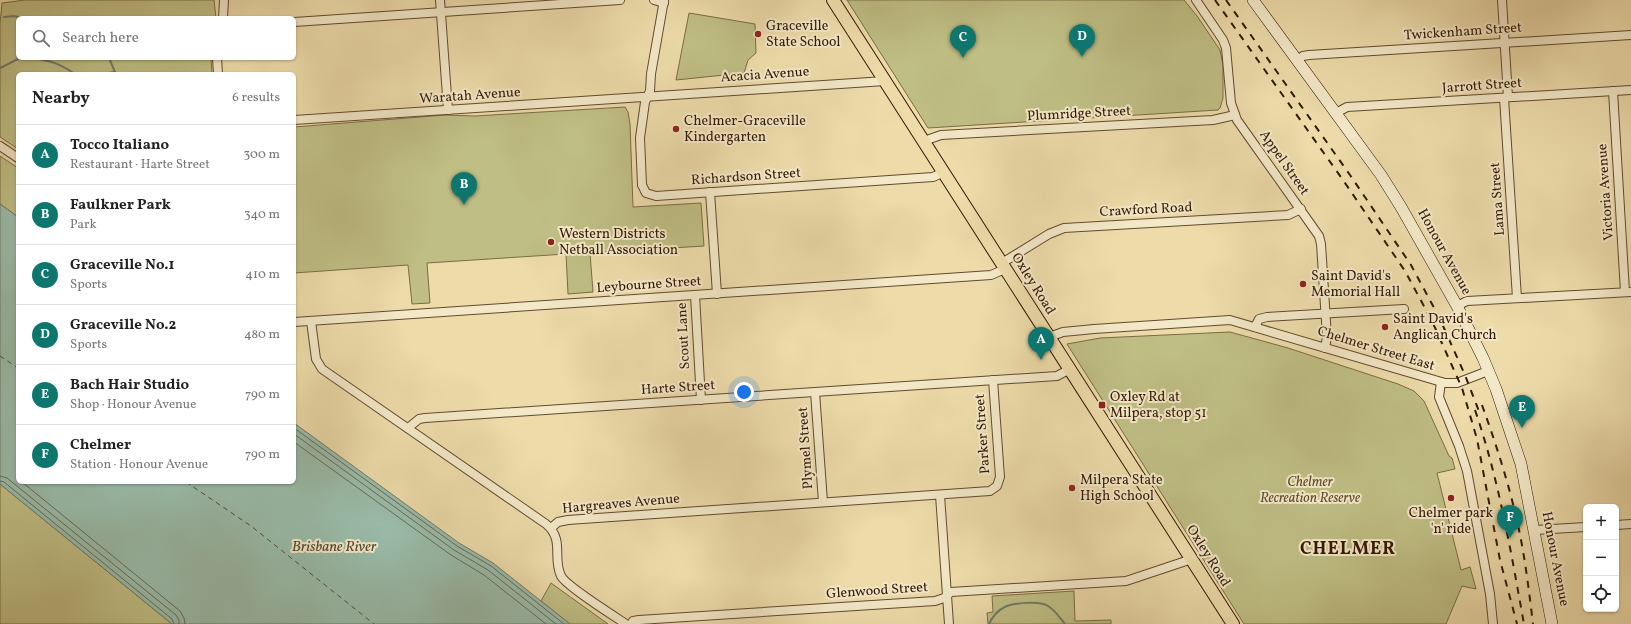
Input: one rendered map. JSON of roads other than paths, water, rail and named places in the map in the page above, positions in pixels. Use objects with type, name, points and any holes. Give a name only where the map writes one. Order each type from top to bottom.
[{"type":"main road","name":"Oxley Road","points":[[834,0],[1048,337],[1233,624]]},
{"type":"main road","name":"Honour Avenue","points":[[1253,0],[1381,176],[1401,206],[1457,306],[1496,388],[1521,464],[1552,624]]},
{"type":"street","points":[[223,16],[224,0]]},
{"type":"street","points":[[440,0],[448,110]]},
{"type":"street","points":[[296,22],[620,0]]},
{"type":"street","points":[[647,97],[650,91],[650,74],[664,2],[654,0]]},
{"type":"street","name":"Appel Street","points":[[1196,0],[1223,40],[1226,48],[1231,103],[1235,115],[1317,232],[1320,240],[1327,340],[1325,348]]},
{"type":"street","name":"Lama Street","points":[[1502,0],[1517,298]]},
{"type":"street","name":"Twickenham Street","points":[[1297,60],[1309,55],[1631,35]]},
{"type":"street","points":[[217,60],[218,72]]},
{"type":"street","name":"Acacia Avenue","points":[[647,97],[885,81]]},
{"type":"street","name":"Jarrott Street","points":[[1336,113],[1348,107],[1631,90]]},
{"type":"street","name":"Victoria Avenue","points":[[1613,91],[1628,292]]},
{"type":"street","name":"Waratah Avenue","points":[[296,120],[647,97]]},
{"type":"street","name":"Richardson Street","points":[[647,97],[644,102],[640,144],[642,183],[645,190],[649,194],[656,196],[936,176],[944,172]]},
{"type":"street","name":"Plumridge Street","points":[[924,141],[941,135],[1213,120],[1235,115]]},
{"type":"street","points":[[0,146],[16,157]]},
{"type":"street","points":[[710,192],[717,294]]},
{"type":"street","name":"Crawford Road","points":[[1003,266],[1049,234],[1064,228],[1288,215],[1301,209]]},
{"type":"street","name":"Leybourne Street","points":[[296,322],[991,275],[1003,266]]},
{"type":"street","points":[[1457,306],[1467,301],[1628,292]]},
{"type":"street","name":"Scout Lane","points":[[695,295],[701,400]]},
{"type":"street","name":"Chelmer Street East","points":[[1255,327],[1258,320],[1263,318],[1404,309]]},
{"type":"street","name":"Chelmer Street East","points":[[1048,337],[1063,332],[1094,329],[1224,320],[1235,321],[1441,382],[1455,384],[1488,371]]},
{"type":"street","name":"Hargreaves Avenue","points":[[311,322],[316,355],[320,367],[551,528],[556,523],[568,520],[986,492],[993,490],[997,486]]},
{"type":"street","name":"Harte Street","points":[[408,428],[419,419],[425,418],[1057,376],[1070,369]]},
{"type":"street","name":"Parker Street","points":[[993,380],[1000,474],[997,486]]},
{"type":"street","points":[[1441,382],[1439,397],[1459,446],[1467,471],[1490,594],[1493,624]]},
{"type":"street","name":"Plymel Street","points":[[815,392],[823,502]]},
{"type":"street","points":[[940,495],[949,624]]},
{"type":"street","points":[[1619,525],[1631,524]]},
{"type":"street","points":[[1535,530],[1583,527]]},
{"type":"street","points":[[551,528],[555,533],[559,570],[563,578],[571,586],[626,624]]},
{"type":"street","name":"Glenwood Street","points":[[631,624],[633,621],[639,620],[935,600],[942,599],[951,592],[1126,581],[1192,559]]},
{"type":"water","name":"Brisbane River","points":[[0,204],[16,216],[16,484],[296,484],[296,424],[459,543],[493,563],[570,624],[172,624],[0,484]]},
{"type":"waterway","points":[[4,17],[16,16]]},
{"type":"waterway","points":[[0,68],[16,60]]},
{"type":"waterway","points":[[43,60],[64,67],[72,72]]},
{"type":"waterway","points":[[110,60],[115,72]]},
{"type":"waterway","points":[[989,624],[995,615],[1003,608],[1026,603],[1039,603],[1048,606],[1065,624]]},
{"type":"railway","points":[[1215,0],[1343,180],[1405,271],[1432,321],[1462,388],[1477,439],[1500,560],[1517,624]]},
{"type":"railway","points":[[1226,0],[1350,175],[1411,265],[1439,317],[1465,375],[1480,414]]},
{"type":"railway","points":[[1482,405],[1511,494],[1525,562],[1533,624]]},
{"type":"railway","points":[[1475,410],[1498,489],[1524,624]]},
{"type":"place","name":"Graceville State School","points":[[758,34]]},
{"type":"place","name":"Graceville No.2","points":[[1082,57]]},
{"type":"place","name":"Graceville No.1","points":[[963,58]]},
{"type":"place","name":"Chelmer-Graceville Kindergarten","points":[[676,129]]},
{"type":"place","name":"Faulkner Park","points":[[464,205]]},
{"type":"place","name":"Western Districts Netball Association","points":[[551,242]]},
{"type":"place","name":"Saint David's Memorial Hall","points":[[1303,284]]},
{"type":"place","name":"Saint David's Anglican Church","points":[[1385,327]]},
{"type":"place","name":"Tocco Italiano","points":[[1041,360]]},
{"type":"place","name":"Oxley Rd at Milpera, stop 51","points":[[1102,405]]},
{"type":"place","name":"Bach Hair Studio","points":[[1522,428]]},
{"type":"place","name":"Milpera State High School","points":[[1072,488]]},
{"type":"place","name":"Chelmer park 'n' ride","points":[[1451,498]]},
{"type":"place","name":"Chelmer","points":[[1510,538]]},
{"type":"district","name":"CHELMER","points":[[1348,549]]},
{"type":"park label","name":"Chelmer Recreation Reserve","points":[[1310,490]]}]
